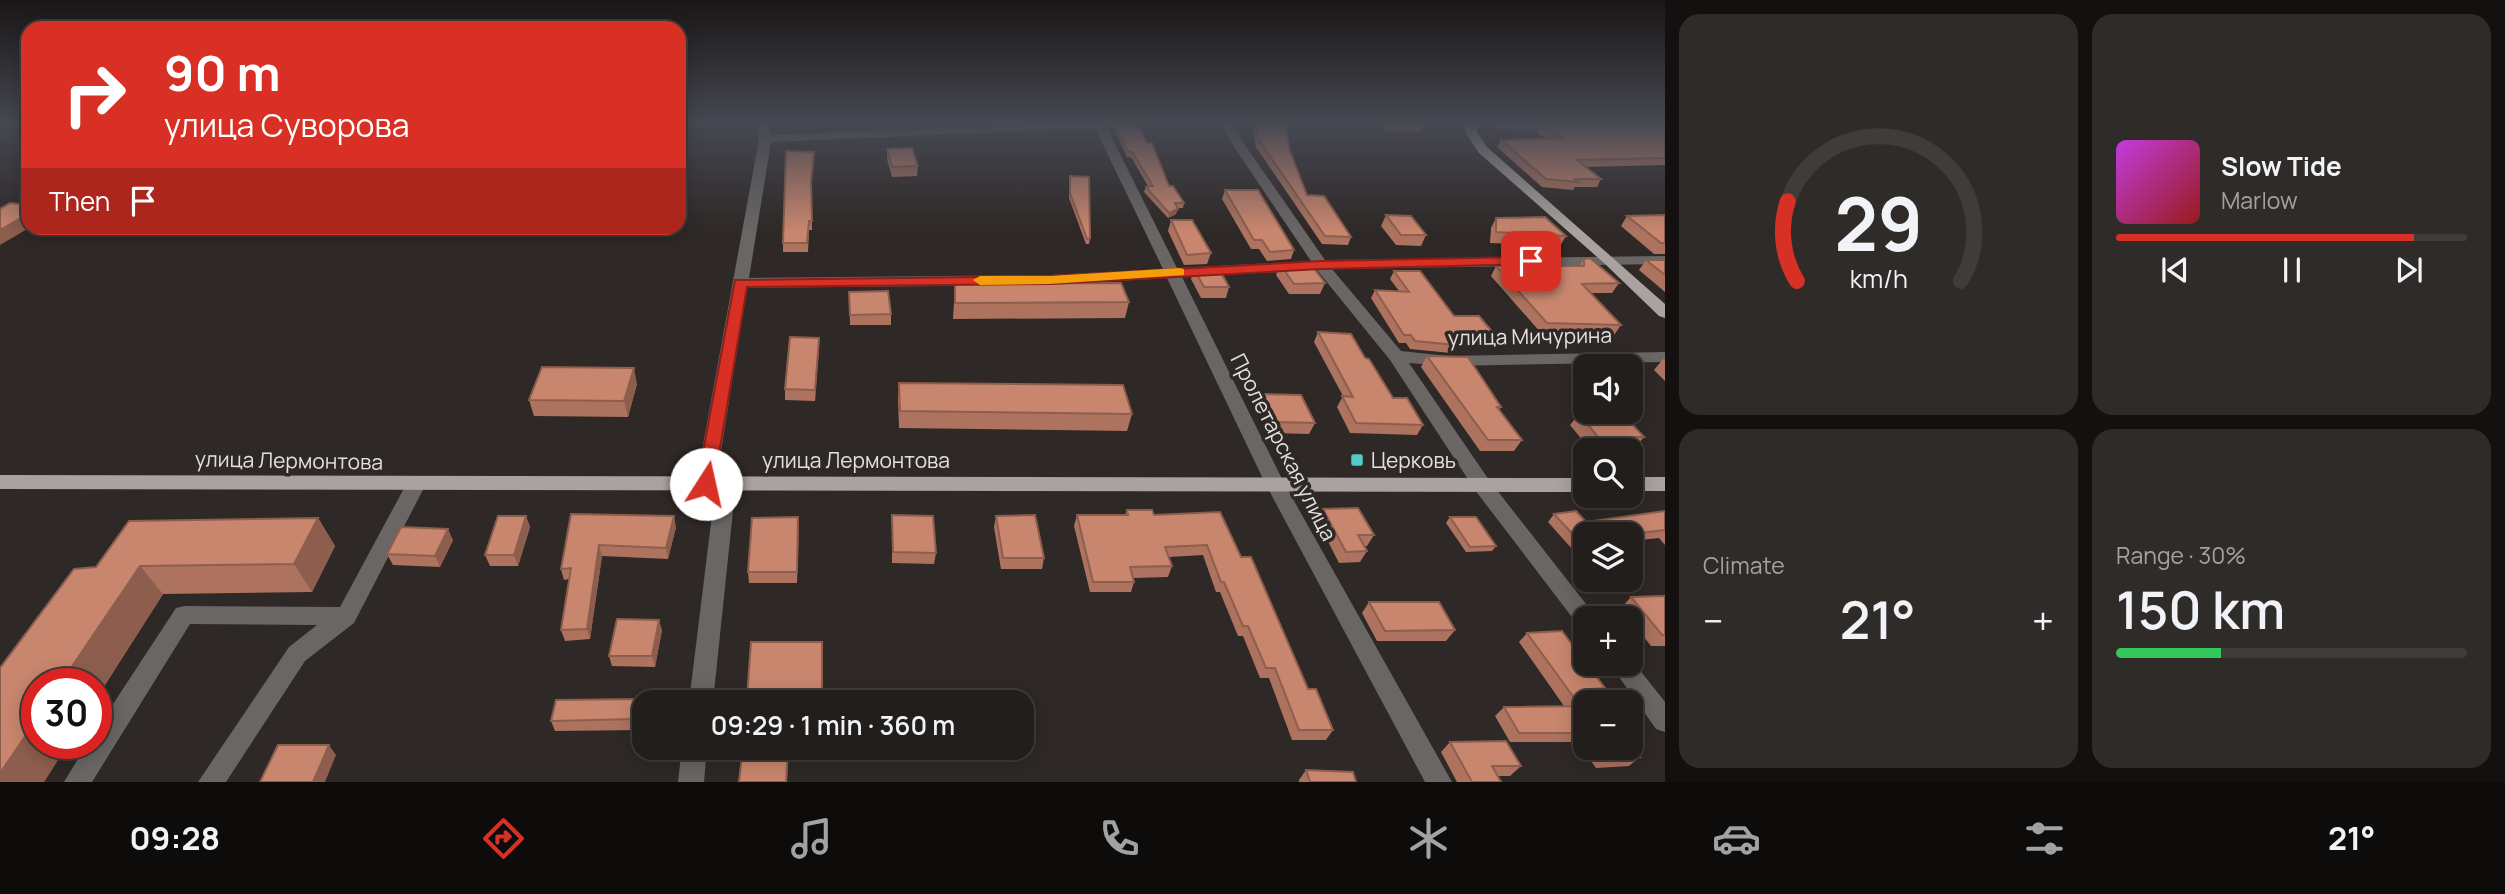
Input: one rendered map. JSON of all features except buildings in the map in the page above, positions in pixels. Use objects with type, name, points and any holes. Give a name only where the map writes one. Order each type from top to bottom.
[{"type":"main road","points":[[1494,159],[1665,313]]},
{"type":"main road","name":"улица Лермонтова","points":[[0,482],[1573,485]]},
{"type":"main road","points":[[1643,484],[1665,484]]},
{"type":"street","points":[[702,690],[716,483],[740,283],[760,159]]},
{"type":"street","name":"Пролетарская улица","points":[[1116,159],[1275,483],[1439,782]]},
{"type":"street","points":[[1249,159],[1321,265],[1396,356],[1482,485],[1577,606]]},
{"type":"street","points":[[740,283],[1050,280],[1321,265],[1665,260]]},
{"type":"street","name":"улица Мичурина","points":[[1396,356],[1448,360],[1665,357]]},
{"type":"street","points":[[211,782],[297,654],[346,616],[416,484]]},
{"type":"street","points":[[77,782],[184,615],[346,616]]},
{"type":"street","points":[[1630,676],[1665,721]]},
{"type":"street","points":[[691,782],[694,760]]},
{"type":"slow traffic","points":[[980,280],[1050,280],[1179,272]]},
{"type":"place","name":"Церковь","points":[[1357,460]]},
{"type":"route","points":[[706,484],[740,283],[1050,280],[1321,265],[1531,261]]}]
